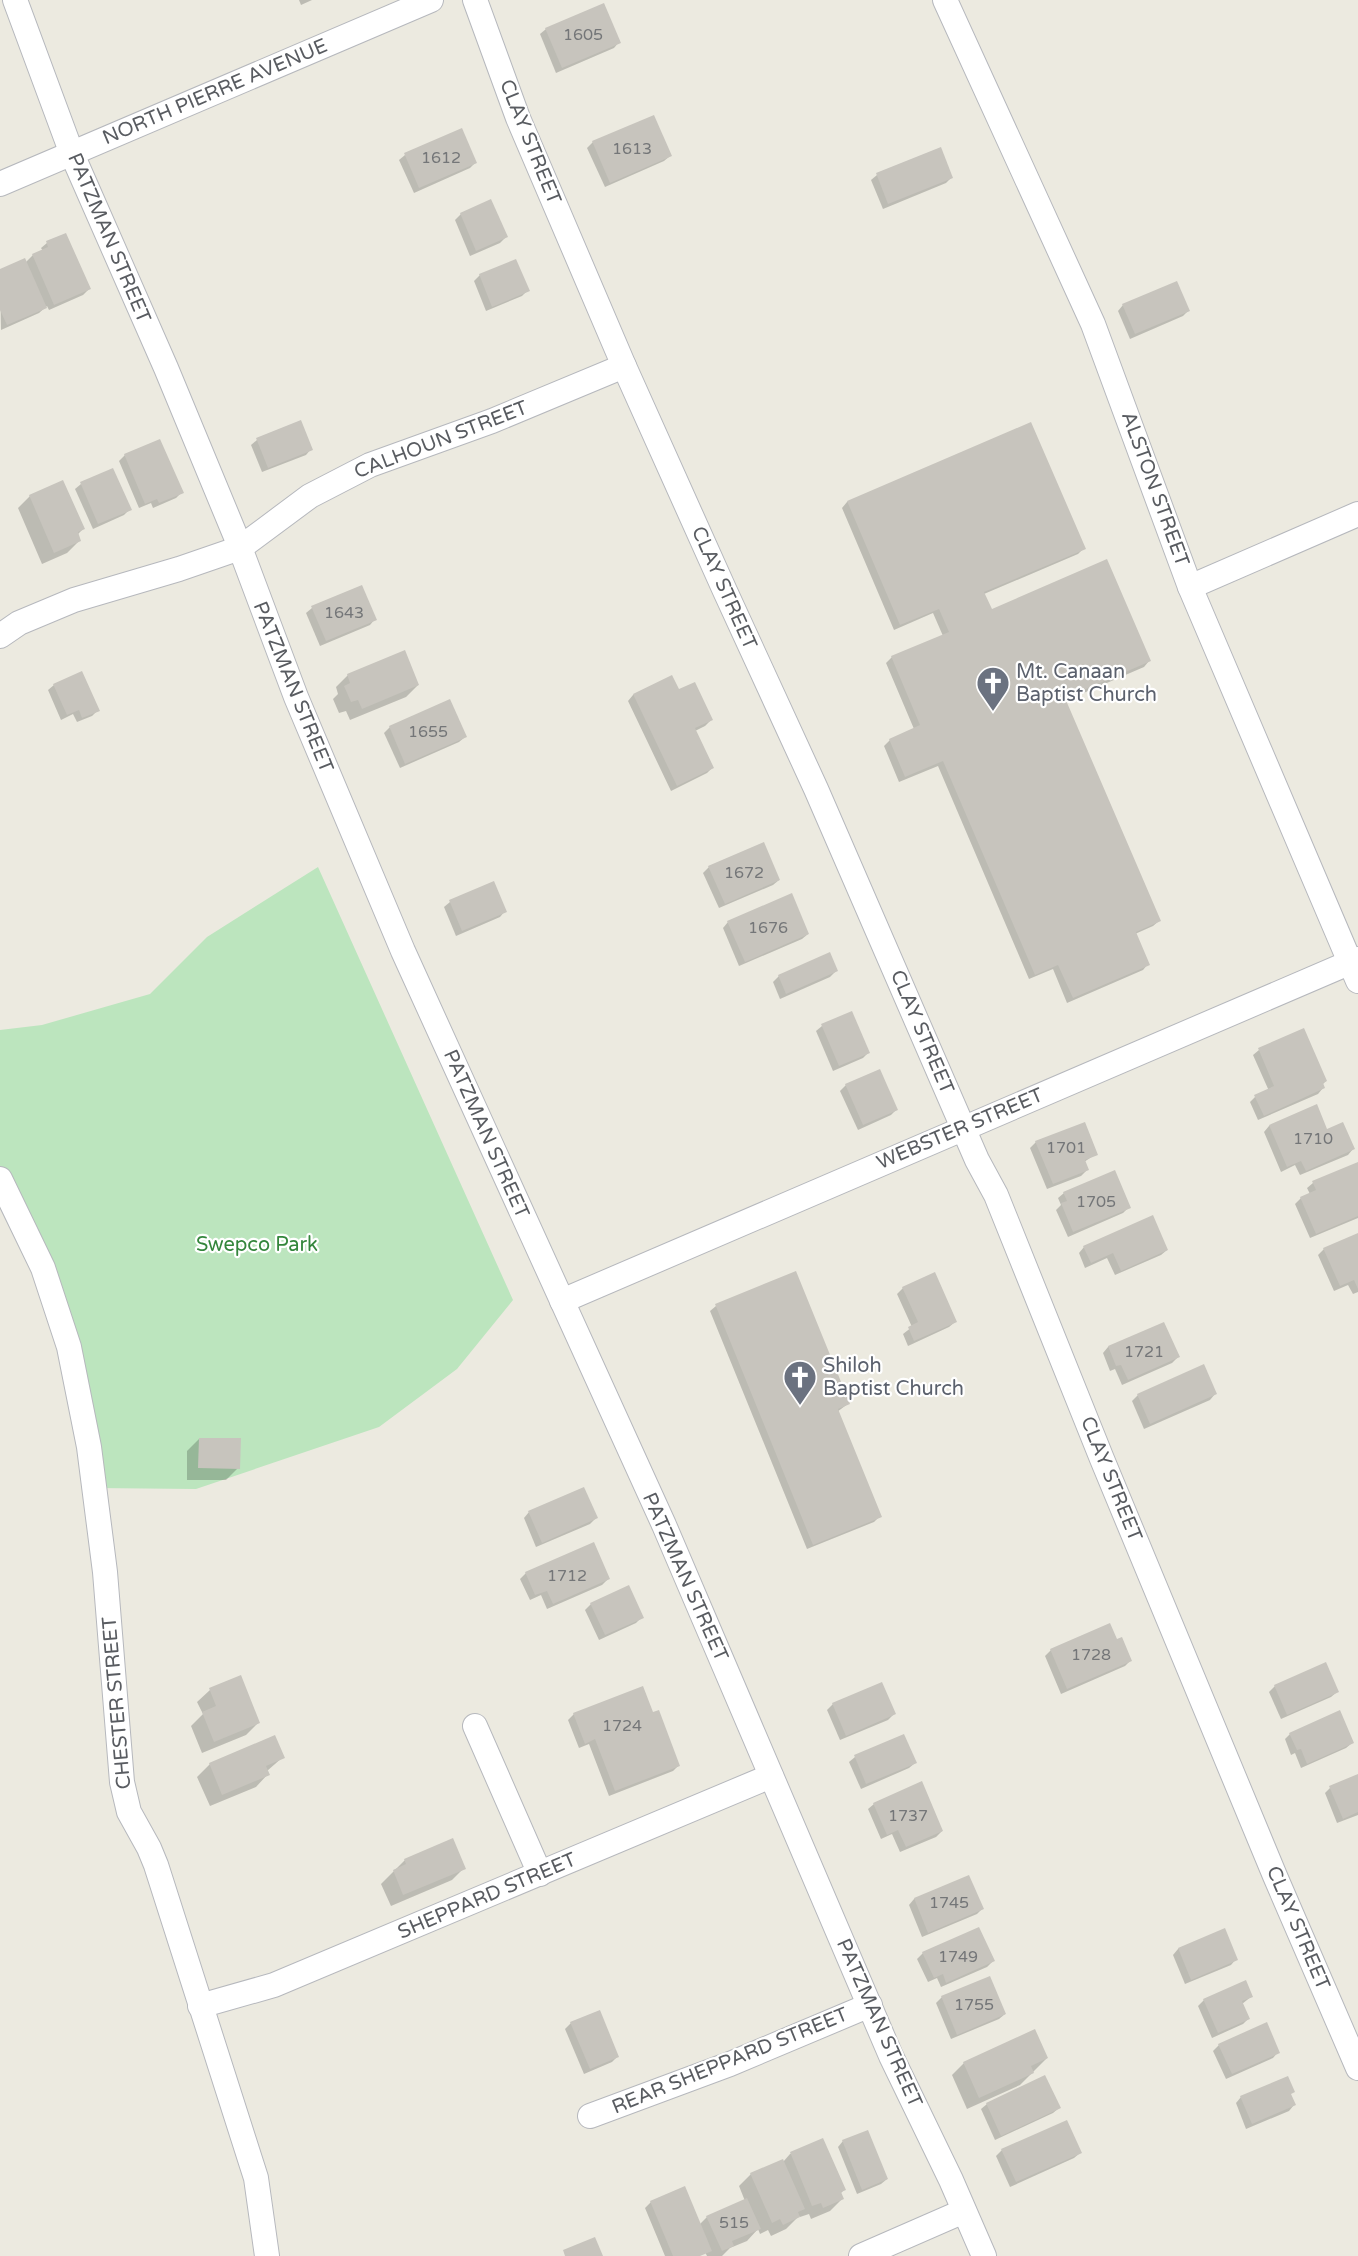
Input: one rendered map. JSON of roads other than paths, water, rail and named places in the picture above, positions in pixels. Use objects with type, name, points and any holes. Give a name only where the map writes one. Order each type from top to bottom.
[{"type":"street","name":"PATZMAN STREET","points":[[15,0],[72,154],[166,368],[240,548],[274,644],[348,822],[408,961],[664,1525],[891,2056],[984,2256]]},
{"type":"street","name":"NORTH PIERRE AVENUE","points":[[0,184],[431,0]]},
{"type":"street","name":"CLAY STREET","points":[[475,0],[518,118],[624,366],[724,591],[816,789],[963,1128],[1002,1209],[1102,1459],[1279,1885],[1358,2068]]},
{"type":"street","name":"ALSTON STREET","points":[[945,0],[1093,324],[1190,587],[1355,968]]},
{"type":"street","name":"CALHOUN STREET","points":[[0,636],[19,623],[74,600],[179,569],[240,548],[310,496],[370,465],[492,421],[624,366]]},
{"type":"street","points":[[1190,587],[1358,514]]},
{"type":"street","name":"WEBSTER STREET","points":[[562,1301],[963,1128],[1355,968]]},
{"type":"street","name":"CHESTER STREET","points":[[0,1179],[43,1268],[69,1347],[89,1447],[103,1561],[124,1791],[129,1812],[156,1865],[200,2006],[236,2109],[256,2178],[267,2256]]},
{"type":"street","points":[[476,1726],[540,1874]]},
{"type":"street","name":"SHEPPARD STREET","points":[[200,2006],[274,1984],[771,1776]]},
{"type":"street","name":"REAR SHEPPARD STREET","points":[[590,2116],[730,2064],[870,2005]]},
{"type":"street","points":[[861,2256],[964,2211]]},
{"type":"place","name":"Mt. Canaan Baptist Church","points":[[993,712]]},
{"type":"place","name":"Shiloh Baptist Church","points":[[800,1406]]},
{"type":"park label","name":"Swepco Park","points":[[257,1245]]}]
